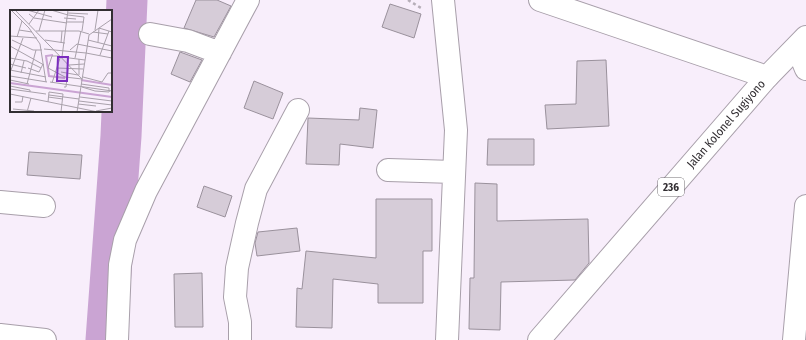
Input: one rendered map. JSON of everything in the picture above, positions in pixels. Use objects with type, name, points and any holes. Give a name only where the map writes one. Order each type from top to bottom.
[{"type":"street","points":[[117,340],[120,265],[125,240],[146,191],[248,0]]},
{"type":"street","points":[[443,0],[456,113],[447,340]]},
{"type":"street","points":[[540,0],[567,4],[767,77]]},
{"type":"street","points":[[150,34],[188,41],[220,53]]},
{"type":"street","name":"Jalan Kolonel Sugiyono","points":[[539,340],[767,77],[803,55]]},
{"type":"street","points":[[240,340],[235,297],[237,268],[247,223],[256,189],[298,110]]},
{"type":"street","points":[[388,170],[454,172]]},
{"type":"street","points":[[0,202],[44,206]]},
{"type":"street","points":[[794,340],[806,206]]},
{"type":"street","points":[[0,335],[45,340]]},
{"type":"building","points":[[196,0],[217,0],[231,6],[214,37],[184,28]]},
{"type":"building","points":[[390,4],[421,14],[414,38],[382,27]]},
{"type":"building","points":[[180,52],[202,60],[190,82],[171,74]]},
{"type":"building","points":[[606,60],[609,126],[547,129],[545,105],[576,104],[577,61]]},
{"type":"building","points":[[254,81],[283,93],[273,119],[244,108]]},
{"type":"building","points":[[360,108],[377,110],[373,148],[340,144],[339,165],[306,164],[308,118],[359,120]]},
{"type":"building","points":[[488,139],[534,139],[534,165],[487,165]]},
{"type":"building","points":[[29,152],[82,155],[80,179],[27,175]]},
{"type":"building","points":[[475,183],[497,184],[497,221],[588,219],[589,263],[575,280],[501,282],[500,330],[469,329],[470,278],[474,278]]},
{"type":"building","points":[[204,186],[232,196],[225,217],[197,207]]},
{"type":"building","points":[[376,199],[432,199],[432,251],[423,251],[423,303],[378,303],[378,284],[333,279],[332,328],[296,327],[297,288],[302,289],[306,251],[376,258]]},
{"type":"building","points":[[297,228],[300,251],[257,256],[255,243],[258,232]]},
{"type":"building","points":[[202,273],[203,327],[175,327],[174,274]]},
{"type":"waterway","points":[[106,340],[121,136],[127,0]]}]
